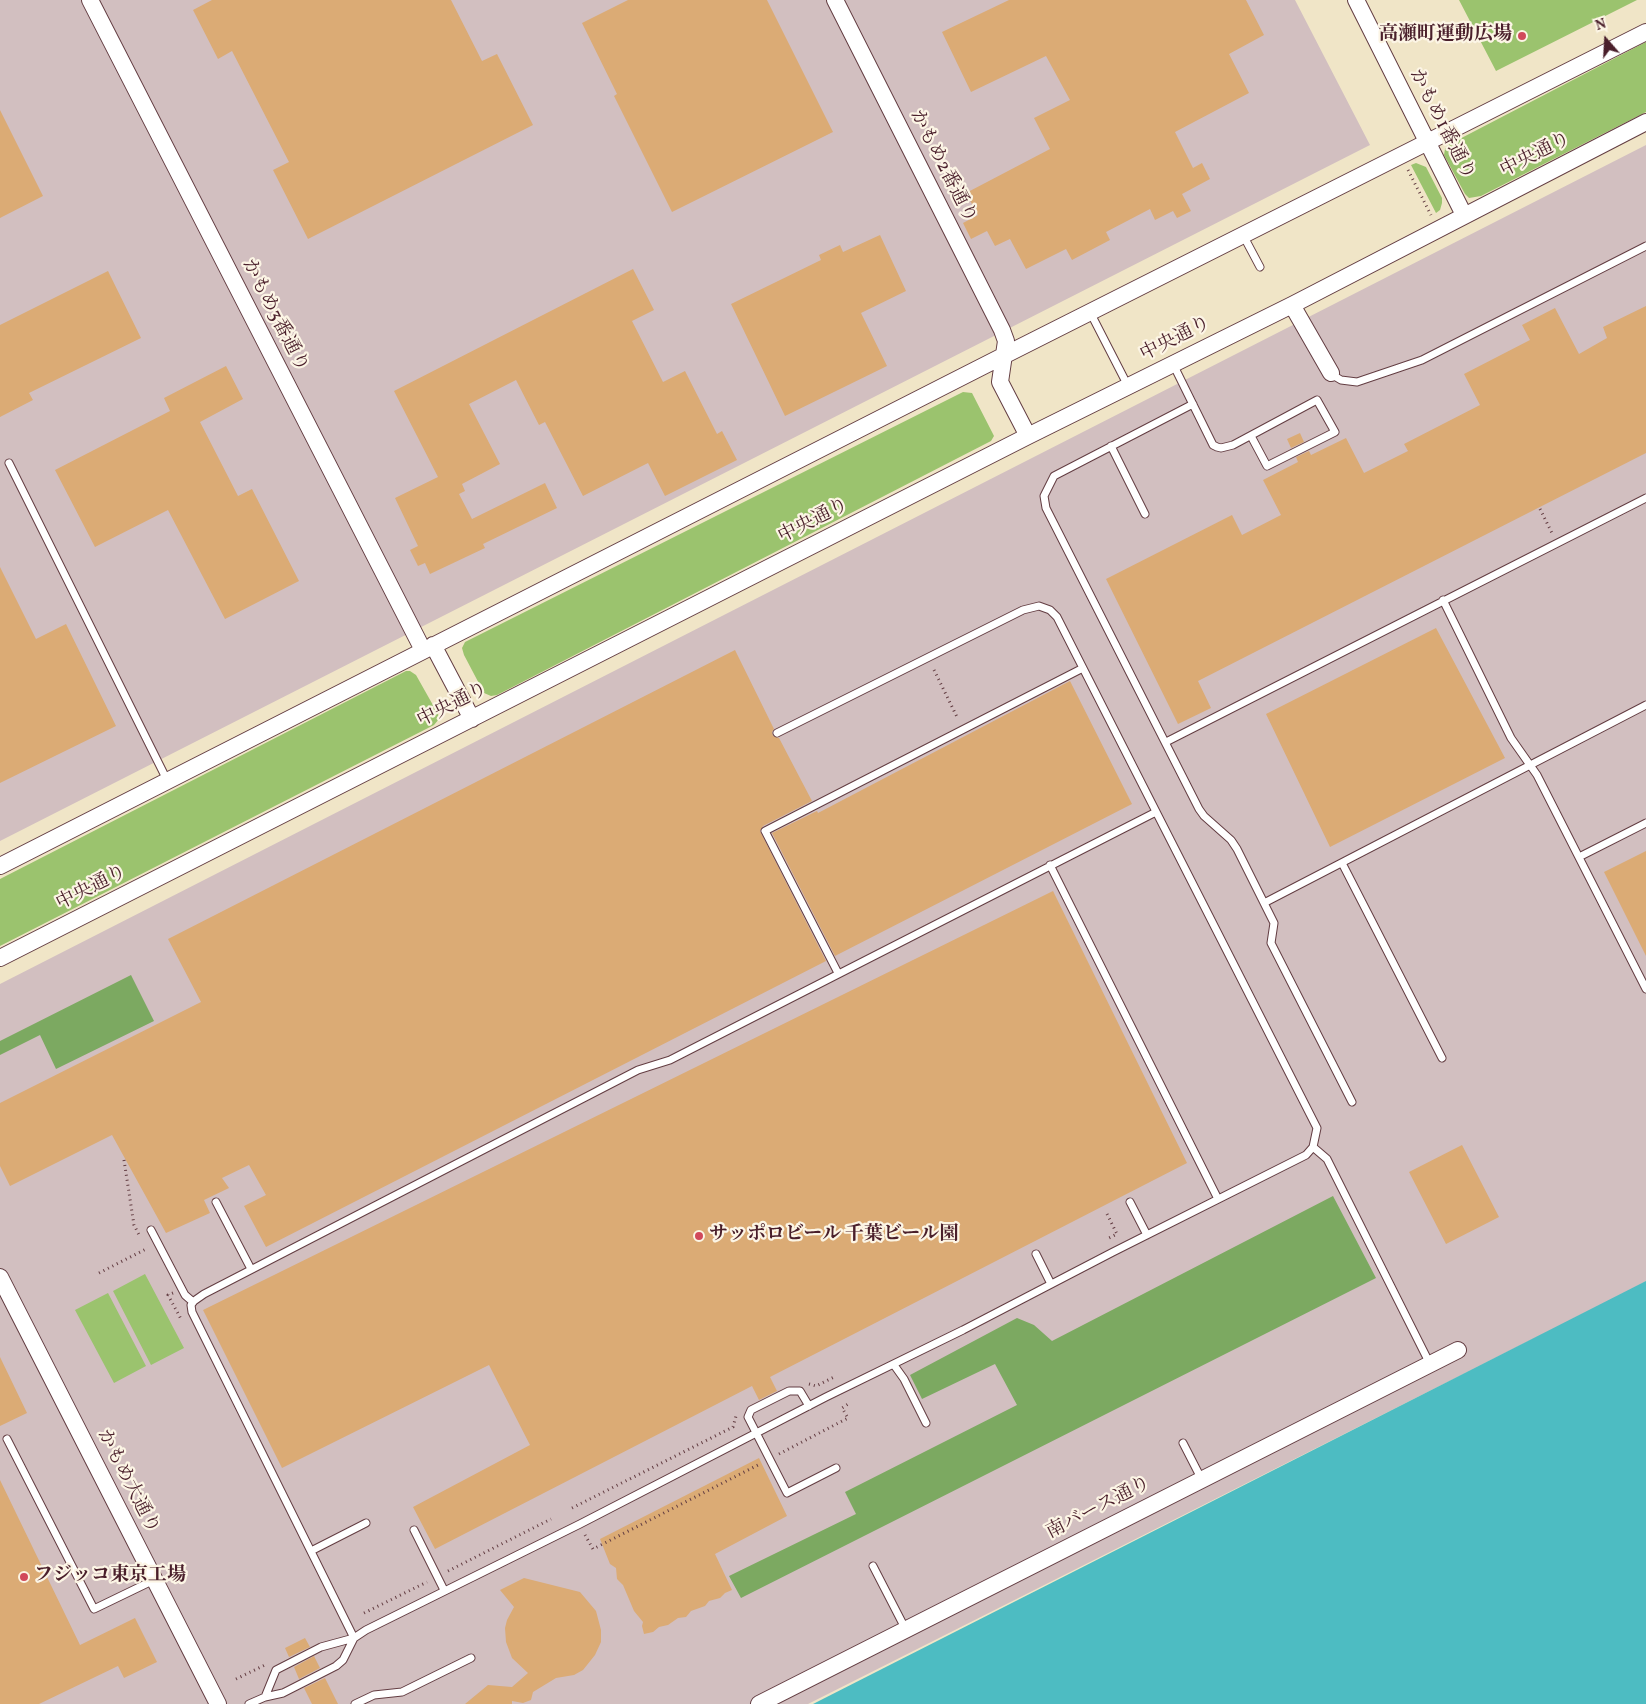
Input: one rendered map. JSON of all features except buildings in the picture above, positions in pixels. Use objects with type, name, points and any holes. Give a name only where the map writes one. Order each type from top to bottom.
[{"type":"street","name":"かもめ3番通り","points":[[90,0],[428,647],[472,719]]},
{"type":"street","name":"かもめ2番通り","points":[[834,0],[1002,330],[1006,341],[1000,382],[1028,436]]},
{"type":"street","name":"かもめ1番通り","points":[[1356,0],[1464,215]]},
{"type":"street","points":[[0,866],[1005,354],[1646,32]]},
{"type":"street","name":"中央通り","points":[[0,958],[1292,304],[1646,122]]},
{"type":"street","points":[[1292,304],[1331,374]]},
{"type":"street","name":"かもめ大通り","points":[[0,1277],[218,1704]]},
{"type":"street","name":"南バース通り","points":[[759,1704],[1458,1350]]},
{"type":"lane","points":[[1243,235],[1260,267]]},
{"type":"lane","points":[[1331,374],[1341,380],[1357,382],[1422,360],[1646,246]]},
{"type":"lane","points":[[1090,312],[1128,386]]},
{"type":"lane","points":[[1173,364],[1213,445],[1221,448],[1233,445],[1317,400],[1335,432],[1267,466],[1251,436]]},
{"type":"lane","points":[[1193,404],[1054,476],[1044,496],[1046,508],[1199,809],[1204,816],[1231,840],[1237,849],[1274,923],[1271,943],[1352,1102]]},
{"type":"lane","points":[[1111,446],[1145,514]]},
{"type":"lane","points":[[10,463],[167,780]]},
{"type":"lane","points":[[1166,742],[1646,498]]},
{"type":"lane","points":[[1444,600],[1511,738],[1530,764],[1646,989]]},
{"type":"lane","points":[[265,1697],[276,1670],[321,1647],[354,1638],[444,1590],[580,1524],[1306,1155],[1313,1147],[1317,1128],[1057,617],[1050,610],[1039,606],[1023,610],[777,733]]},
{"type":"lane","points":[[838,973],[765,831],[1083,668]]},
{"type":"lane","points":[[1264,903],[1646,705]]},
{"type":"lane","points":[[354,1638],[192,1312],[191,1305],[193,1302],[204,1294],[251,1269],[638,1070],[670,1060],[1156,812]]},
{"type":"lane","points":[[1579,857],[1646,822]]},
{"type":"lane","points":[[1342,863],[1442,1058]]},
{"type":"lane","points":[[1050,865],[1218,1199]]},
{"type":"lane","points":[[1313,1147],[1327,1159],[1430,1364]]},
{"type":"lane","points":[[216,1202],[251,1269]]},
{"type":"lane","points":[[1130,1202],[1147,1235]]},
{"type":"lane","points":[[151,1230],[185,1295],[193,1302]]},
{"type":"lane","points":[[1036,1254],[1051,1284]]},
{"type":"lane","points":[[894,1365],[904,1379],[926,1423]]},
{"type":"lane","points":[[809,1406],[800,1391],[789,1390],[751,1410],[748,1417],[787,1493],[836,1468]]},
{"type":"lane","points":[[7,1439],[94,1609],[154,1580]]},
{"type":"lane","points":[[1183,1443],[1202,1480]]},
{"type":"lane","points":[[311,1551],[366,1523]]},
{"type":"lane","points":[[414,1530],[444,1590]]},
{"type":"lane","points":[[873,1566],[906,1630]]},
{"type":"lane","points":[[249,1704],[265,1697],[283,1693],[336,1666],[343,1660],[354,1638]]},
{"type":"lane","points":[[355,1704],[374,1695],[402,1692],[471,1658]]},
{"type":"path","points":[[1407,168],[1432,218]]},
{"type":"path","points":[[1540,509],[1552,534]]},
{"type":"path","points":[[934,670],[963,730]]},
{"type":"path","points":[[124,1160],[134,1225],[146,1249]]},
{"type":"path","points":[[1107,1214],[1117,1234],[1107,1239]]},
{"type":"path","points":[[100,1274],[152,1246]]},
{"type":"path","points":[[171,1284],[175,1292]]},
{"type":"path","points":[[808,1384],[816,1386],[834,1377]]},
{"type":"path","points":[[585,1535],[593,1549],[848,1418],[842,1408],[848,1404]]},
{"type":"path","points":[[572,1508],[733,1427],[738,1408]]},
{"type":"path","points":[[448,1571],[551,1520]]},
{"type":"path","points":[[363,1615],[430,1581]]},
{"type":"path","points":[[236,1679],[270,1662]]},
{"type":"shaded area","points":[[0,0],[1295,0],[1370,145],[0,841]]},
{"type":"shaded area","points":[[1646,145],[1646,1282],[808,1704],[0,1704],[0,984]]},
{"type":"green space","name":"高瀬町運動広場","points":[[1459,0],[1637,0],[1496,71]]},
{"type":"green space","points":[[1646,42],[1646,112],[1481,196],[1469,198],[1465,194],[1444,155],[1448,145]]},
{"type":"green space","points":[[1416,163],[1426,167],[1442,198],[1440,210],[1436,213],[1411,165]]},
{"type":"green space","points":[[963,392],[972,393],[994,436],[991,441],[497,695],[491,696],[484,693],[464,655],[462,648],[465,642]]},
{"type":"green space","points":[[406,671],[416,675],[438,714],[439,719],[434,725],[0,946],[0,879]]},
{"type":"green space","points":[[131,975],[154,1021],[56,1069],[40,1035],[0,1055],[0,1041]]},
{"type":"green space","points":[[1333,1196],[1376,1278],[741,1598],[729,1576],[856,1514],[845,1492],[1017,1405],[995,1364],[922,1399],[910,1375],[1017,1318],[1034,1325],[1052,1341]]},
{"type":"green space","points":[[145,1274],[184,1348],[151,1365],[113,1291]]},
{"type":"green space","points":[[108,1293],[146,1366],[114,1383],[75,1310]]},
{"type":"water","points":[[1646,1281],[1646,1704],[813,1704]]},
{"type":"place","name":"高瀬町運動広場","points":[[1522,36]]},
{"type":"place","name":"サッポロビール 千葉ビール園","points":[[699,1236]]},
{"type":"place","name":"フジッコ東京工場","points":[[24,1577]]}]
